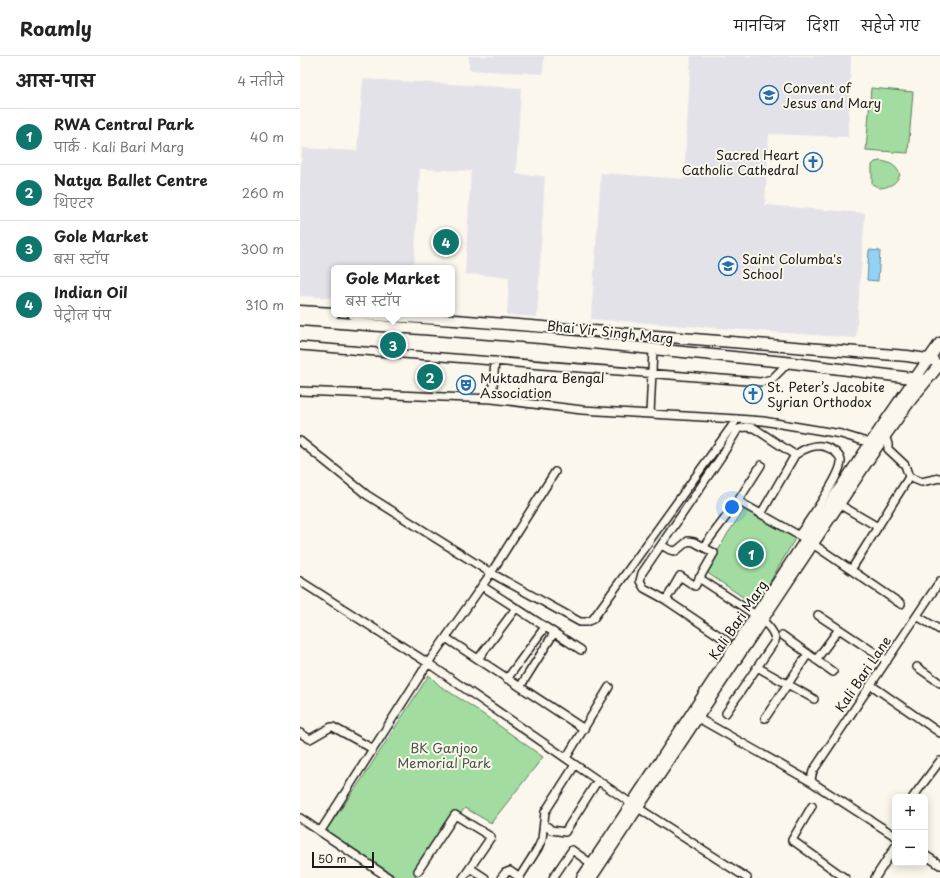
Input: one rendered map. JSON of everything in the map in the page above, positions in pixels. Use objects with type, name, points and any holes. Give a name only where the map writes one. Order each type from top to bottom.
[{"type":"street","points":[[300,311],[331,313]]},
{"type":"street","name":"Bhai Vir Singh Marg","points":[[404,317],[929,359],[940,364]]},
{"type":"street","name":"Bhai Vir Singh Marg","points":[[300,320],[540,338],[789,362],[927,380]]},
{"type":"street","points":[[916,378],[940,343]]},
{"type":"street","points":[[300,346],[652,374],[766,381],[772,379],[789,362]]},
{"type":"street","points":[[650,414],[653,350]]},
{"type":"street","points":[[492,399],[495,361]]},
{"type":"street","name":"Kali Bari Marg","points":[[836,503],[870,443],[884,432],[940,364]]},
{"type":"street","name":"Kali Bari Marg","points":[[589,873],[698,718],[806,540],[836,503],[884,432],[916,378]]},
{"type":"street","points":[[300,391],[492,399],[582,410],[737,419],[841,434],[870,443]]},
{"type":"street","points":[[300,441],[367,495],[491,573],[580,622],[586,622],[593,619],[737,419]]},
{"type":"street","points":[[727,641],[666,600],[644,588],[640,581],[642,573],[721,458],[738,429],[745,427],[754,428],[795,455]]},
{"type":"street","points":[[884,432],[888,449],[905,465],[909,477],[921,482],[940,478]]},
{"type":"street","points":[[761,514],[795,455],[803,449],[825,446],[838,454],[841,461],[837,475],[806,540]]},
{"type":"street","points":[[704,546],[738,501],[761,464]]},
{"type":"street","points":[[320,832],[428,663],[491,573],[555,472]]},
{"type":"street","points":[[851,570],[909,477]]},
{"type":"street","points":[[738,501],[806,540],[901,604]]},
{"type":"street","points":[[836,503],[878,527]]},
{"type":"street","points":[[662,544],[670,550],[676,551],[688,541],[694,542],[704,546],[714,554],[695,586],[680,576],[666,600]]},
{"type":"street","points":[[699,578],[760,618],[774,633],[775,641],[726,713]]},
{"type":"street","points":[[300,581],[428,663],[636,806],[747,878]]},
{"type":"street","name":"Kali Bari Lane","points":[[813,783],[811,779],[813,772],[940,581]]},
{"type":"street","points":[[482,586],[581,650]]},
{"type":"street","points":[[478,659],[516,608]]},
{"type":"street","points":[[818,615],[887,660]]},
{"type":"street","points":[[917,616],[940,630]]},
{"type":"street","name":"Kali Bari Marg","points":[[636,806],[760,618]]},
{"type":"street","points":[[507,679],[545,627]]},
{"type":"street","points":[[816,660],[839,629]]},
{"type":"street","points":[[520,687],[554,633]]},
{"type":"street","points":[[782,634],[833,672]]},
{"type":"street","points":[[446,638],[584,729]]},
{"type":"street","points":[[765,718],[808,654]]},
{"type":"street","points":[[757,667],[814,699]]},
{"type":"street","points":[[917,667],[940,683]]},
{"type":"street","points":[[871,685],[940,733]]},
{"type":"street","points":[[566,758],[609,687]]},
{"type":"street","points":[[698,718],[813,783],[892,834]]},
{"type":"street","points":[[300,733],[310,739],[330,727],[333,727],[373,749]]},
{"type":"street","points":[[915,794],[940,760]]},
{"type":"street","points":[[501,878],[505,873],[510,871],[519,878],[542,839],[545,812],[575,764]]},
{"type":"street","points":[[548,827],[551,830],[565,832],[598,780]]},
{"type":"street","points":[[812,806],[792,840],[846,878]]},
{"type":"street","points":[[418,871],[455,815],[491,837],[463,878]]},
{"type":"street","points":[[300,818],[389,878]]},
{"type":"street","points":[[553,878],[572,850],[589,873]]},
{"type":"street","points":[[876,878],[892,852]]},
{"type":"street","points":[[928,857],[940,865]]},
{"type":"street","points":[[470,868],[485,878]]},
{"type":"shaded area","points":[[469,56],[544,56],[543,74],[469,70]]},
{"type":"shaded area","name":"Saint Columba's School","points":[[691,56],[851,56],[848,137],[769,134],[765,205],[865,213],[856,338],[591,319],[601,173],[684,179]]},
{"type":"shaded area","points":[[363,79],[521,88],[516,174],[545,176],[537,317],[507,315],[509,277],[465,274],[471,171],[420,169],[414,265],[331,265],[331,298],[300,296],[300,185],[302,148],[357,151]]},
{"type":"green space","points":[[871,88],[913,92],[908,153],[866,150]]},
{"type":"green space","points":[[880,161],[893,165],[900,175],[892,184],[880,188],[872,184],[872,165],[875,162]]},
{"type":"green space","points":[[748,504],[796,537],[756,606],[706,572],[728,533]]},
{"type":"green space","name":"BK Ganjoo Memorial Park","points":[[429,675],[440,686],[473,707],[543,757],[491,823],[465,808],[444,835],[417,878],[398,878],[326,830],[360,782]]},
{"type":"water","points":[[869,250],[880,251],[878,281],[867,280]]},
{"type":"place","name":"Convent of Jesus and Mary","points":[[769,95]]},
{"type":"place","name":"Sacred Heart Catholic Cathedral","points":[[813,162]]},
{"type":"place","name":"Indian Oil","points":[[446,242]]},
{"type":"place","name":"Saint Columba's School","points":[[728,266]]},
{"type":"place","name":"Gole Market","points":[[393,345]]},
{"type":"place","name":"Natya Ballet Centre","points":[[430,377]]},
{"type":"place","name":"Muktadhara Bengal Association","points":[[466,385]]},
{"type":"place","name":"St. Peter’s Jacobite Syrian Orthodox","points":[[753,394]]},
{"type":"place","name":"RWA Central Park","points":[[751,554]]}]
